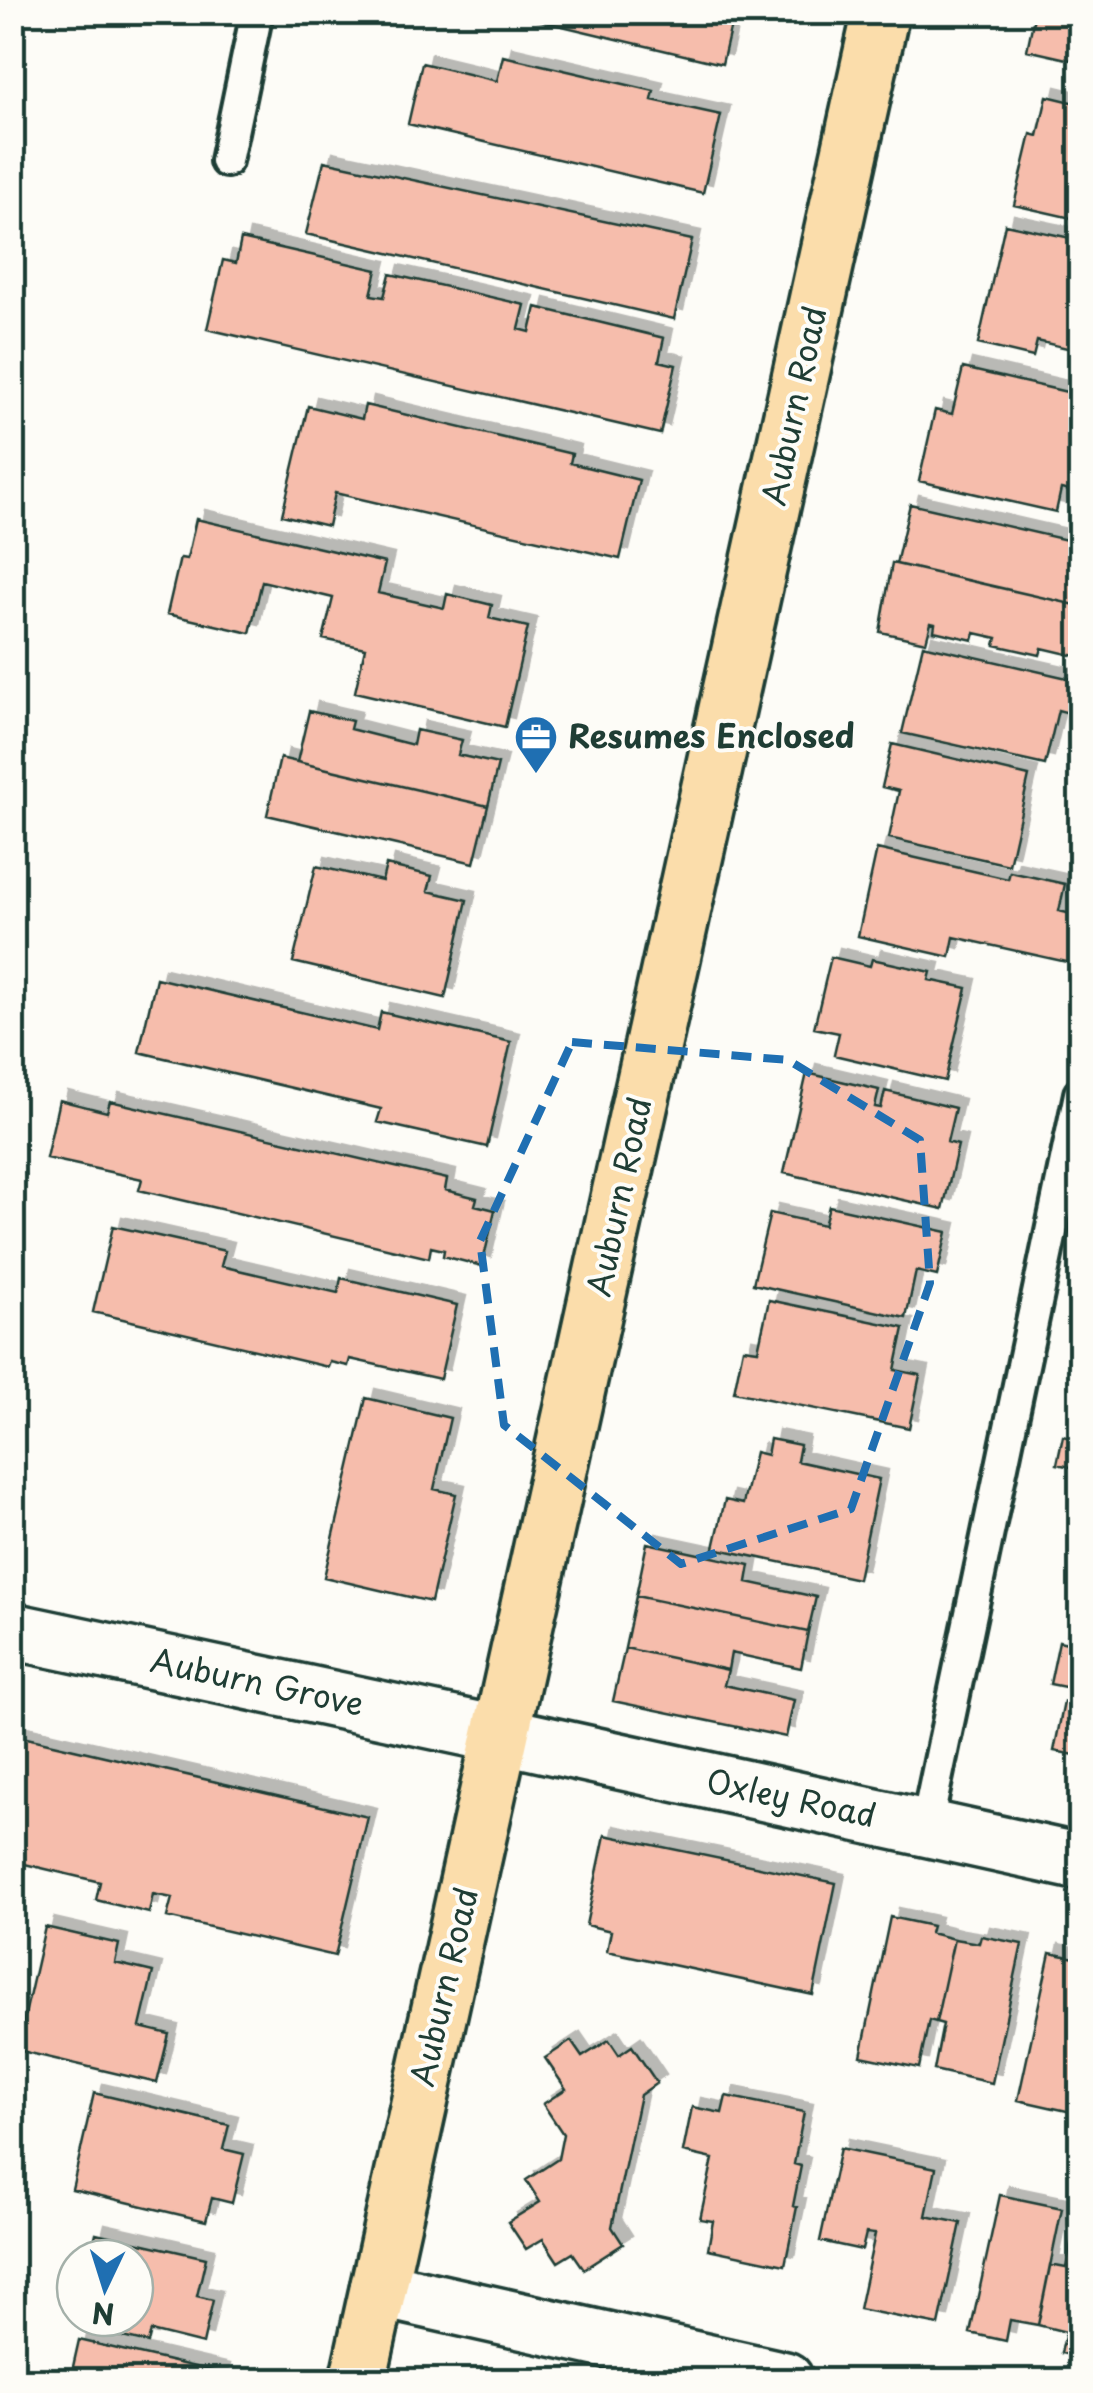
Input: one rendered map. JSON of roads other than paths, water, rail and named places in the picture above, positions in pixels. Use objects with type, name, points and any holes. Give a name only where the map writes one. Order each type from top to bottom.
[{"type":"main road","name":"Auburn Road","points":[[358,2380],[881,12]]},
{"type":"street","name":"Auburn Grove","points":[[12,1631],[501,1736]]},
{"type":"street","name":"Oxley Road","points":[[501,1736],[1080,1862]]},
{"type":"street","points":[[378,2289],[785,2380]]},
{"type":"lane","points":[[226,161],[257,12]]},
{"type":"lane","points":[[926,1828],[1080,1094]]},
{"type":"place","name":"Resumes Enclosed","points":[[536,775]]}]
